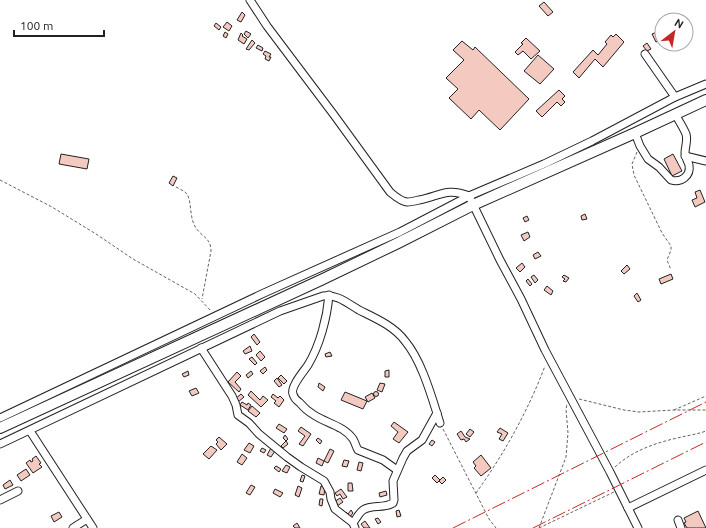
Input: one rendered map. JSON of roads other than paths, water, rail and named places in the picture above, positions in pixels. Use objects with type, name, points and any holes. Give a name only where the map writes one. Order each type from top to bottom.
[{"type":"highway","points":[[0,428],[398,243],[471,201],[635,133],[706,100]]},
{"type":"street","points":[[250,0],[267,26],[390,192],[397,198],[406,202],[427,199],[447,192],[459,192],[471,201],[521,299],[548,357],[610,472],[638,528]]},
{"type":"street","points":[[644,54],[675,98]]},
{"type":"street","points":[[0,418],[215,316],[471,201],[675,98],[706,84]]},
{"type":"street","points":[[635,133],[640,146],[648,159],[660,167],[669,179],[674,181],[683,180],[686,177],[689,166],[685,156],[687,139],[685,132],[675,114]]},
{"type":"street","points":[[685,156],[706,161]]},
{"type":"street","points":[[329,295],[325,317],[315,350],[293,387],[292,393],[305,409],[314,416],[345,432],[353,439],[358,450],[383,460],[397,470]]},
{"type":"street","points":[[0,444],[30,431],[280,310],[329,295],[341,299],[383,323],[405,341],[420,367],[440,423]]},
{"type":"street","points":[[201,348],[232,396],[238,415],[287,457],[324,481],[336,509],[354,525],[362,511],[368,508],[385,506],[393,503],[393,481],[397,470],[407,451],[422,440],[437,413]]},
{"type":"street","points":[[30,431],[93,528]]},
{"type":"street","points":[[628,508],[706,470]]},
{"type":"street","points":[[0,500],[18,491]]},
{"type":"street","points":[[74,528],[82,521],[87,519]]},
{"type":"street","points":[[678,520],[681,528]]}]
